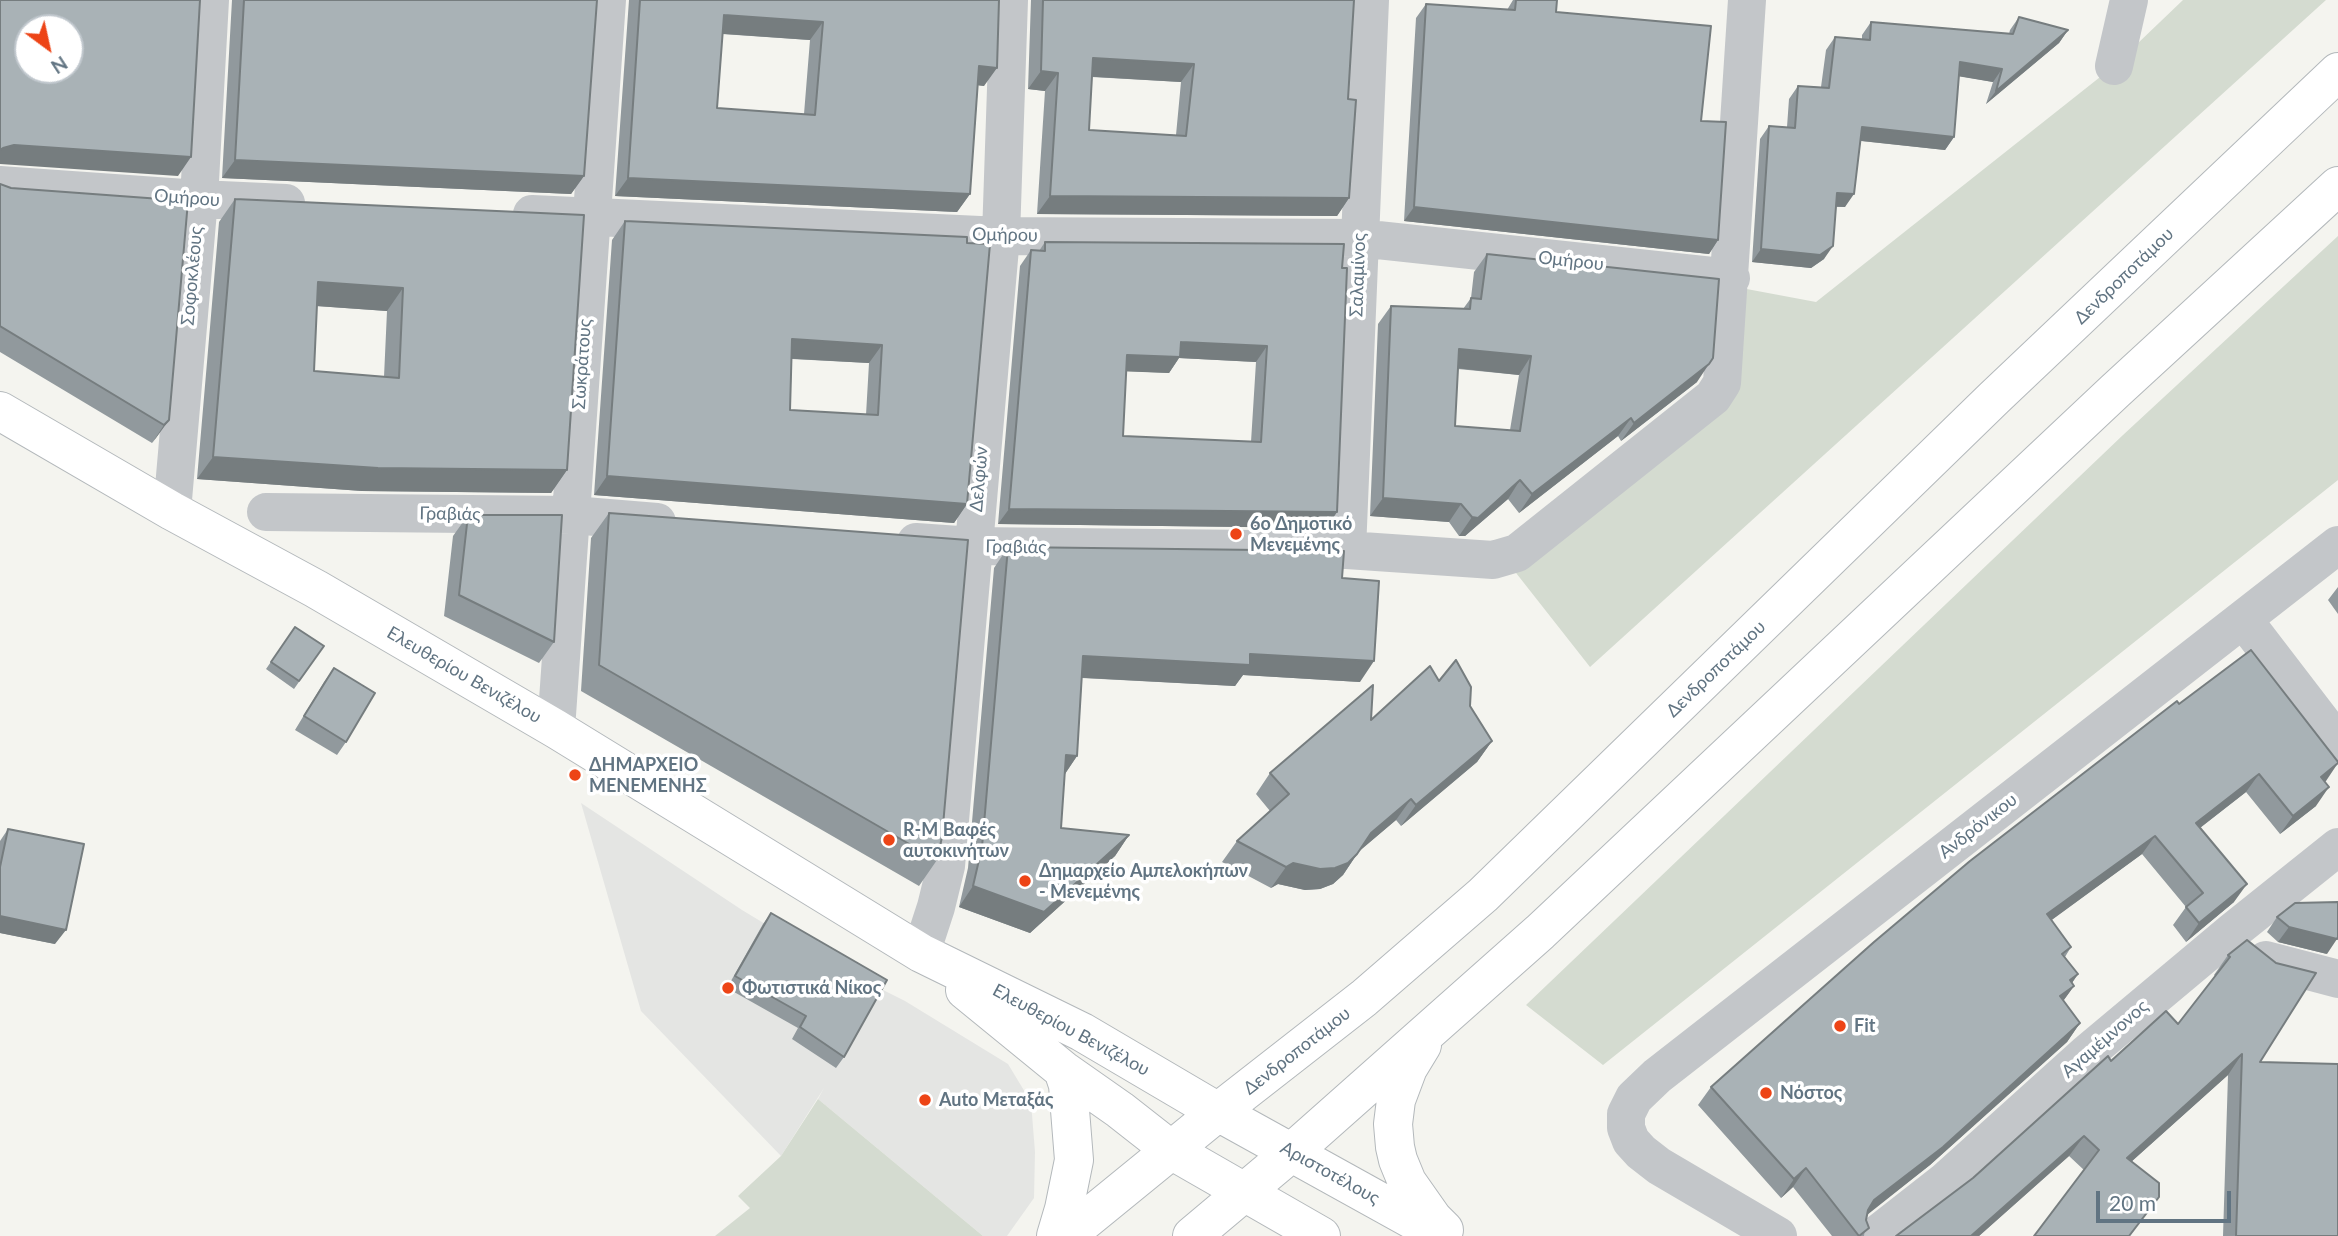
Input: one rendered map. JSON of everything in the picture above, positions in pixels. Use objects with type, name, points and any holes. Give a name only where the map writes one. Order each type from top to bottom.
[{"type":"main road","name":"Δενδροποτάμου","points":[[1066,1236],[1217,1112],[1364,998],[1483,895],[1994,398],[2338,72]]},
{"type":"main road","points":[[1192,1236],[1292,1152],[1559,915],[2106,400],[2338,186]]},
{"type":"main road","name":"Ελευθερίου Βενιζέλου","points":[[0,411],[172,511],[316,589],[556,729],[921,953],[1058,1019],[1217,1112]]},
{"type":"main road","name":"Ελευθερίου Βενιζέλου","points":[[921,953],[1063,1070],[1171,1150]]},
{"type":"main road","points":[[1440,1018],[1408,1068],[1396,1100],[1393,1124],[1398,1160],[1407,1182],[1433,1219],[1450,1236]]},
{"type":"main road","points":[[1056,1236],[1065,1209],[1074,1160],[1068,1085],[1063,1070]]},
{"type":"main road","name":"Αριστοτέλους","points":[[1217,1112],[1442,1236]]},
{"type":"main road","points":[[1171,1150],[1321,1236]]},
{"type":"street","name":"Σοφοκλέους","points":[[172,511],[199,200],[210,0]]},
{"type":"street","name":"Σωκράτους","points":[[556,729],[607,0]]},
{"type":"street","name":"Δελφών","points":[[921,953],[946,866],[1001,236],[1009,0]]},
{"type":"street","name":"Σαλαμίνος","points":[[1347,550],[1370,0]]},
{"type":"street","points":[[1731,278],[1747,0]]},
{"type":"street","points":[[2114,66],[2129,0]]},
{"type":"street","name":"Ομήρου","points":[[0,185],[199,200],[321,205]]},
{"type":"street","name":"Ομήρου","points":[[497,212],[1001,236],[1359,238],[1731,278]]},
{"type":"street","name":"Γραβιάς","points":[[876,539],[973,547],[1347,550],[1493,560],[1517,553],[1719,391],[1724,375],[1731,278]]},
{"type":"street","name":"Γραβιάς","points":[[266,512],[572,515],[697,525]]},
{"type":"street","name":"Ανδρόνικου","points":[[1778,1236],[1659,1167],[1641,1152],[1631,1141],[1626,1128],[1626,1114],[1634,1098],[1657,1076],[2338,545]]},
{"type":"street","points":[[2244,619],[2338,743]]},
{"type":"street","name":"Αγαμέμνονος","points":[[1875,1236],[1944,1182],[2086,1054],[2338,847]]},
{"type":"street","points":[[2233,931],[2268,962],[2338,979]]},
{"type":"shaded area","points":[[2183,0],[2326,0],[1590,667],[1509,564],[1726,395],[1736,287],[1816,302],[2114,66]]},
{"type":"shaded area","points":[[2338,236],[2338,480],[1603,1065],[1526,1005],[2123,435]]},
{"type":"shaded area","points":[[581,803],[742,910],[835,966],[905,1001],[1008,1064],[1031,1102],[1035,1152],[1034,1198],[1007,1236],[983,1236],[818,1099],[824,1088],[781,1156],[641,1011]]},
{"type":"shaded area","points":[[818,1099],[983,1236],[715,1236],[750,1208],[738,1196],[781,1156]]},
{"type":"building","points":[[0,0],[200,0],[191,157],[14,145],[0,150]]},
{"type":"building","points":[[244,0],[597,0],[584,176],[235,160]]},
{"type":"building","points":[[640,0],[999,0],[997,68],[979,66],[970,194],[628,178]],"holes":[[[724,15],[823,22],[815,115],[717,108]]]},
{"type":"building","points":[[1043,0],[1354,0],[1348,99],[1356,100],[1349,198],[1050,196],[1058,73],[1041,71]],"holes":[[[1093,58],[1194,64],[1186,136],[1089,130]]]},
{"type":"building","points":[[1516,0],[1557,0],[1556,12],[1711,26],[1701,121],[1726,122],[1718,240],[1414,207],[1426,4],[1515,10]]},
{"type":"building","points":[[2019,17],[2068,30],[1996,91],[2002,69],[1960,62],[1954,137],[1862,127],[1854,194],[1837,193],[1833,246],[1820,255],[1761,249],[1769,126],[1795,128],[1798,86],[1829,88],[1835,37],[1870,40],[1871,22],[2013,34]]},
{"type":"building","points":[[0,184],[11,188],[188,201],[169,420],[164,425],[0,326]]},
{"type":"building","points":[[235,199],[584,215],[567,470],[378,468],[213,457]],"holes":[[[318,282],[403,288],[399,378],[314,371]]]},
{"type":"building","points":[[625,221],[967,237],[967,243],[990,244],[967,504],[607,476]],"holes":[[[792,339],[882,345],[878,415],[790,410]]]},
{"type":"building","points":[[1045,242],[1344,244],[1342,268],[1347,268],[1337,512],[1009,509],[1031,250],[1045,251]],"holes":[[[1181,342],[1267,346],[1261,442],[1123,436],[1127,355],[1180,357]]]},
{"type":"building","points":[[1487,254],[1719,279],[1713,358],[1634,423],[1631,418],[1532,494],[1520,480],[1478,518],[1472,517],[1461,504],[1383,498],[1391,306],[1470,309],[1471,298],[1481,299]],"holes":[[[1459,349],[1531,356],[1520,431],[1455,426]]]},
{"type":"building","points":[[609,513],[968,540],[942,837],[937,860],[599,665]]},
{"type":"building","points":[[468,515],[562,515],[554,642],[459,595]]},
{"type":"building","points":[[1008,547],[1344,551],[1342,578],[1379,581],[1374,661],[1250,654],[1250,665],[1083,656],[1077,756],[1066,755],[1061,828],[1129,835],[1044,912],[973,886],[982,847]]},
{"type":"building","points":[[295,627],[324,646],[299,681],[271,662]]},
{"type":"building","points":[[2251,650],[2338,762],[2321,777],[2329,787],[2293,816],[2259,774],[2196,823],[2247,884],[2199,923],[2186,907],[2203,893],[2155,836],[2047,914],[2071,947],[2062,954],[2078,974],[2070,980],[2074,986],[2060,996],[2080,1023],[1943,1147],[1874,1200],[1866,1220],[1869,1228],[1859,1236],[1806,1168],[1794,1179],[1711,1087],[1970,861],[2177,701],[2179,704]]},
{"type":"building","points":[[1456,660],[1471,687],[1470,706],[1492,741],[1416,805],[1411,799],[1371,833],[1348,863],[1335,868],[1320,869],[1293,863],[1286,867],[1237,841],[1289,794],[1270,773],[1373,685],[1371,720],[1430,666],[1439,681]]},
{"type":"building","points":[[334,668],[375,693],[346,742],[304,716]]},
{"type":"building","points":[[8,829],[84,844],[66,930],[0,916],[0,867]]},
{"type":"building","points":[[2338,902],[2337,939],[2289,927],[2277,917],[2295,903]]},
{"type":"building","points":[[771,913],[887,980],[844,1057],[800,1027],[806,1016],[735,976]]},
{"type":"building","points":[[2247,940],[2276,963],[2316,973],[2260,1062],[2338,1064],[2338,1236],[2236,1236],[2242,1054],[2127,1158],[2159,1183],[2159,1197],[2129,1236],[2034,1236],[2099,1150],[2084,1136],[1971,1236],[1896,1236],[1973,1178],[2108,1056],[2111,1061],[2166,1011],[2178,1024],[2230,957],[2228,955]]},
{"type":"place","name":"6ο Δημοτικό Μενεμένης","points":[[1236,534]]},
{"type":"place","name":"ΔΗΜΑΡΧΕΙΟ ΜΕΝΕΜΕΝΗΣ","points":[[575,775]]},
{"type":"place","name":"R-M Βαφές αυτοκινήτων","points":[[889,840]]},
{"type":"place","name":"Δημαρχείο Αμπελοκήπων - Μενεμένης","points":[[1025,881]]},
{"type":"place","name":"Φωτιστικά Νίκος","points":[[728,988]]},
{"type":"place","name":"Fit","points":[[1840,1026]]},
{"type":"place","name":"Νόστος","points":[[1766,1093]]},
{"type":"place","name":"Auto Μεταξάς","points":[[925,1100]]}]
